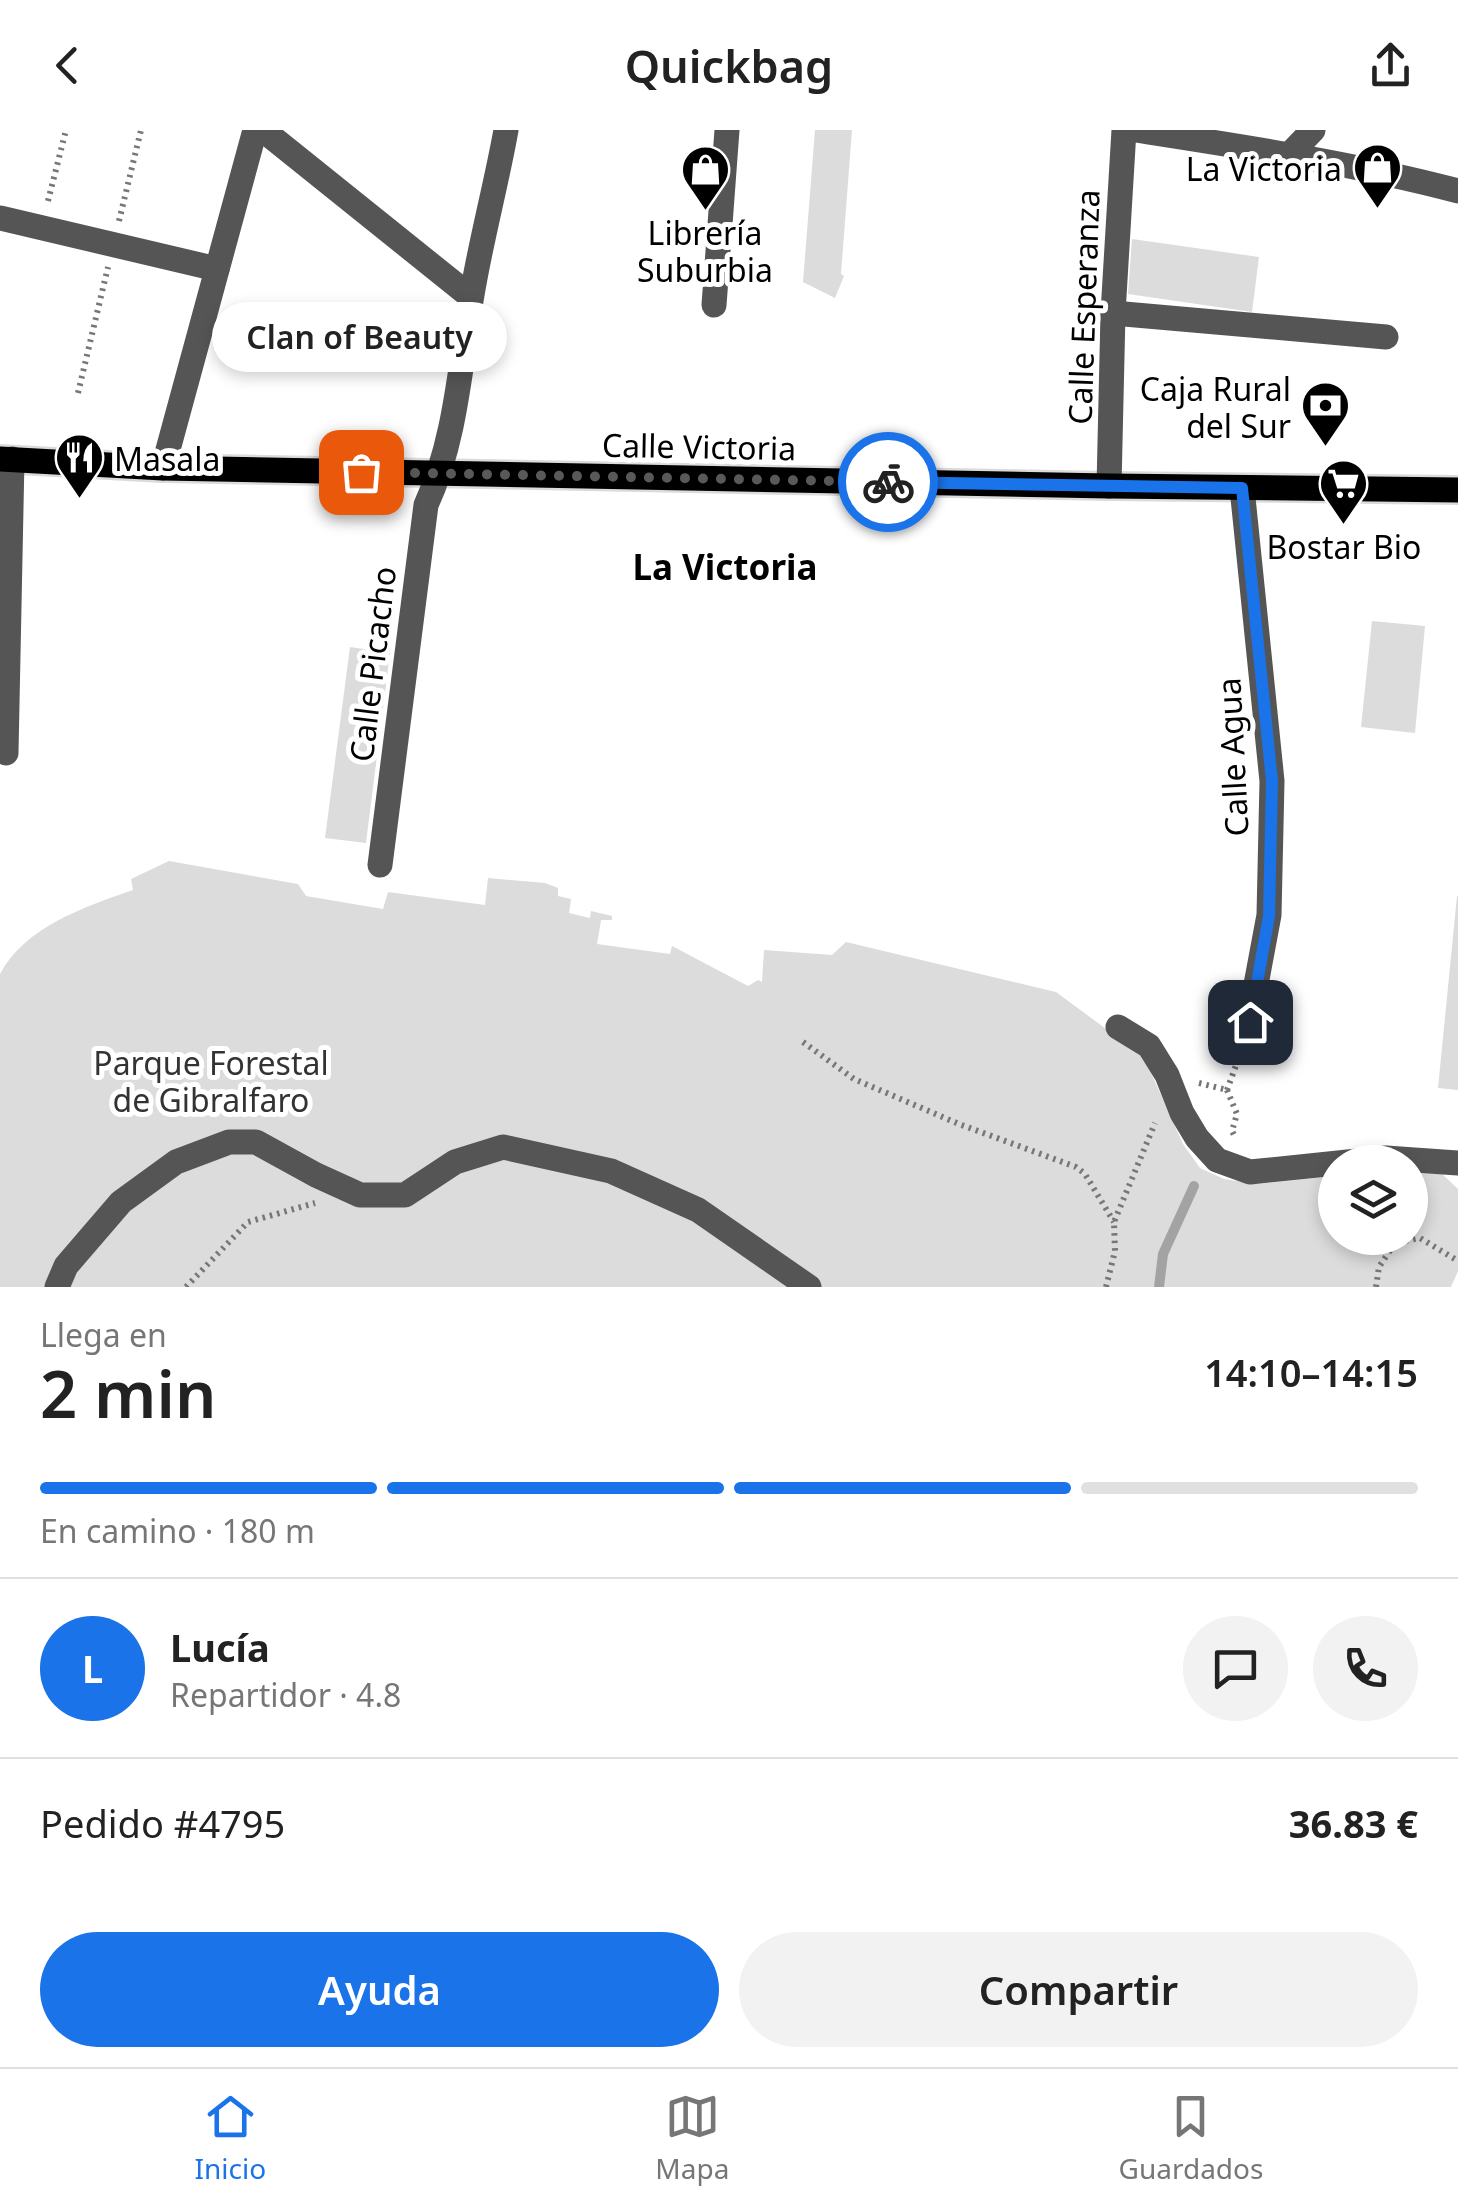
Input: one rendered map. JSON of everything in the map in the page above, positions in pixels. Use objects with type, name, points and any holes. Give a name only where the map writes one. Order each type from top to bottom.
[{"type":"main road","name":"Calle Victoria","points":[[6,459],[163,468],[440,474],[1458,490]]},
{"type":"street","points":[[163,468],[255,130]]},
{"type":"street","points":[[263,130],[472,297]]},
{"type":"street","name":"Calle Picacho","points":[[380,866],[426,505],[440,474],[506,130]]},
{"type":"street","points":[[714,305],[728,130]]},
{"type":"street","name":"Calle Esperanza","points":[[1109,486],[1124,130]]},
{"type":"street","points":[[1135,130],[1298,137],[1393,174],[1458,191]]},
{"type":"street","points":[[0,218],[217,269]]},
{"type":"street","points":[[1114,313],[1386,337]]},
{"type":"street","points":[[6,459],[6,753]]},
{"type":"street","name":"Calle Agua","points":[[1242,488],[1272,781],[1269,916],[1246,1034]]},
{"type":"street","points":[[1118,1027],[1149,1046],[1198,1138],[1218,1160],[1250,1172],[1386,1158],[1458,1163]]},
{"type":"street","points":[[57,1287],[66,1266],[122,1202],[176,1162],[229,1142],[256,1142],[360,1195],[404,1195],[455,1162],[504,1147],[612,1171],[698,1210],[809,1287]]},
{"type":"path","points":[[41,228],[66,130]]},
{"type":"path","points":[[1233,1125],[1237,1114],[1227,1090],[1246,1034]]},
{"type":"path","points":[[803,1042],[854,1079],[959,1124],[1076,1167],[1085,1174],[1114,1222]]},
{"type":"path","points":[[1106,1287],[1115,1250],[1114,1222],[1149,1135],[1173,1091]]},
{"type":"path","points":[[186,1287],[248,1222],[318,1202],[360,1195]]},
{"type":"path","points":[[1376,1287],[1379,1268],[1395,1243],[1420,1238],[1458,1262]]},
{"type":"green space","points":[[815,130],[852,130],[841,274],[844,276],[835,298],[803,282]]},
{"type":"green space","points":[[1132,239],[1259,257],[1252,312],[1128,294]]},
{"type":"green space","points":[[1372,621],[1425,626],[1415,733],[1361,727]]},
{"type":"green space","points":[[350,647],[390,653],[366,843],[325,838]]},
{"type":"green space","name":"Parque Forestal de Gibralfaro","points":[[169,861],[298,884],[306,896],[383,909],[388,892],[485,905],[488,878],[545,883],[558,888],[558,896],[571,899],[569,913],[590,918],[591,911],[612,916],[612,920],[601,920],[597,944],[670,954],[672,946],[748,986],[758,980],[762,982],[764,950],[832,955],[846,942],[1056,992],[1144,1057],[1183,1144],[1200,1168],[1224,1179],[1257,1184],[1318,1178],[1318,1255],[1428,1255],[1428,1171],[1440,1172],[1458,1189],[1458,1271],[1451,1287],[0,1287],[0,974],[24,943],[40,931],[133,890],[131,879]]},
{"type":"green space","points":[[1458,896],[1458,1090],[1438,1088]]},
{"type":"waterway","points":[[1159,1287],[1163,1254],[1194,1186]]},
{"type":"way so far","points":[[361,472],[888,482]]},
{"type":"place","name":"La Victoria","points":[[1377,210]]},
{"type":"place","name":"Librería Suburbia","points":[[705,212]]},
{"type":"place","name":"Caja Rural del Sur","points":[[1326,448]]},
{"type":"place","name":"Clan of Beauty","points":[[361,472]]},
{"type":"place","name":"Masala","points":[[79,500]]},
{"type":"place","name":"Bostar Bio","points":[[1344,526]]},
{"type":"district","name":"La Victoria","points":[[725,566]]},
{"type":"route","points":[[888,482],[1242,488],[1272,781],[1269,916],[1250,1022]]}]
